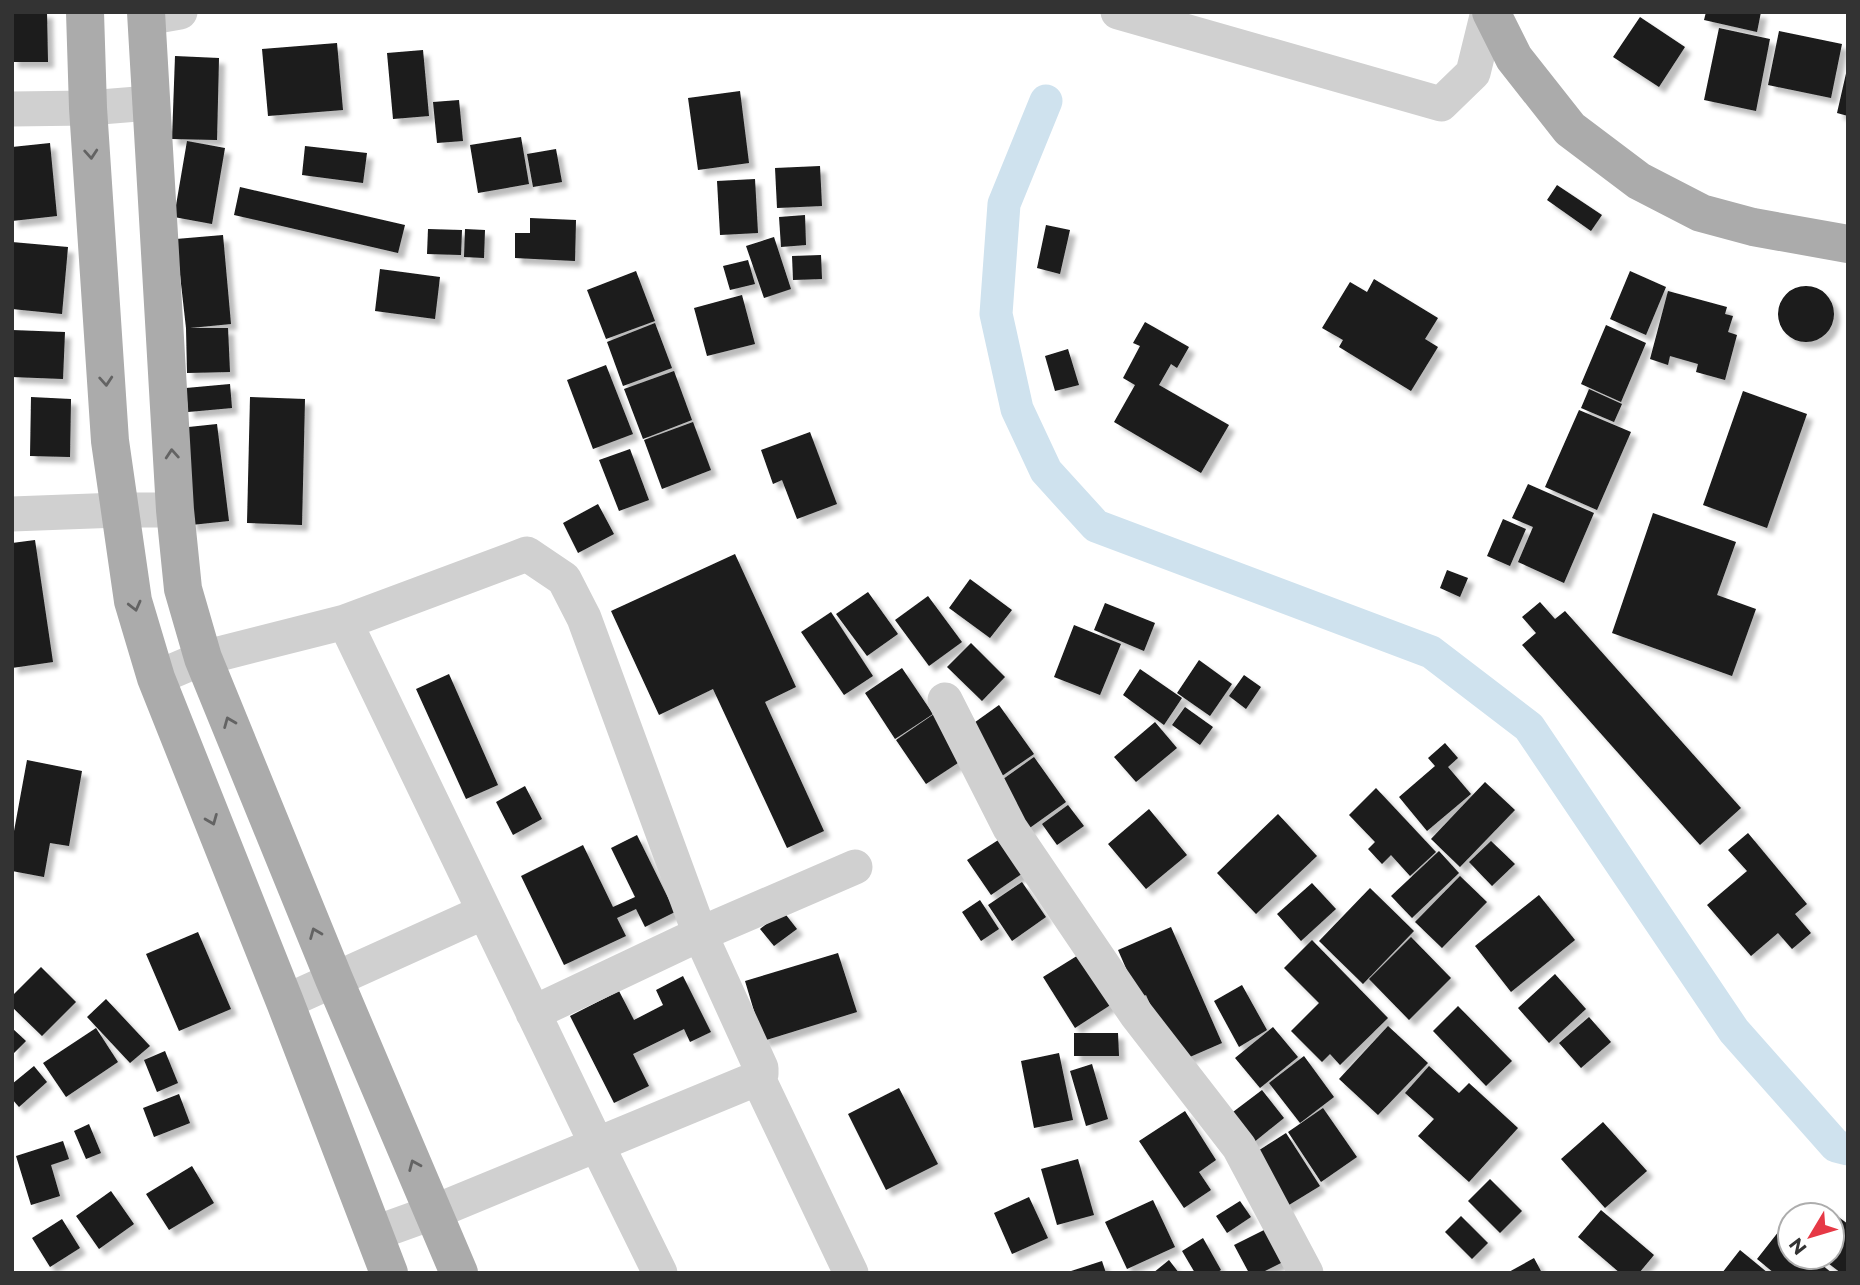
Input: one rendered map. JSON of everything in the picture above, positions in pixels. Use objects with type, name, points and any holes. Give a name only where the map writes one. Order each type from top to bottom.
[{"type":"main road","points":[[85,12],[88,108],[110,441],[132,601],[156,678],[389,1273]]},
{"type":"main road","points":[[1490,12],[1514,58],[1570,129],[1639,181],[1701,213],[1753,227],[1848,244]]},
{"type":"main road","points":[[157,14],[150,103],[175,510],[183,589],[203,658],[334,979],[459,1273]]},
{"type":"street","points":[[1118,12],[1441,104],[1473,73],[1490,12]]},
{"type":"street","points":[[12,109],[88,108],[150,103]]},
{"type":"street","points":[[12,514],[175,510]]},
{"type":"street","points":[[156,678],[203,658],[345,622],[527,554],[564,579],[584,618],[700,934],[761,1068],[758,1078],[434,1212],[373,1234]]},
{"type":"street","points":[[345,622],[660,1273]]},
{"type":"street","points":[[945,700],[1010,828],[1136,1014],[1239,1147],[1306,1273]]},
{"type":"street","points":[[533,1013],[700,934],[855,867]]},
{"type":"street","points":[[285,1002],[484,912]]},
{"type":"street","points":[[758,1078],[851,1273]]},
{"type":"building","points":[[12,12],[47,12],[48,62],[12,62]]},
{"type":"building","points":[[1706,12],[1761,12],[1757,32],[1704,20]]},
{"type":"building","points":[[1640,17],[1685,47],[1659,87],[1613,57]]},
{"type":"building","points":[[1719,28],[1770,39],[1756,111],[1704,100]]},
{"type":"building","points":[[1779,31],[1842,44],[1831,98],[1768,85]]},
{"type":"building","points":[[337,43],[343,110],[268,116],[262,49]]},
{"type":"building","points":[[423,50],[429,116],[393,119],[387,53]]},
{"type":"building","points":[[175,56],[219,58],[217,140],[172,139]]},
{"type":"building","points":[[1848,69],[1848,116],[1837,113]]},
{"type":"building","points":[[740,91],[749,163],[698,170],[688,98]]},
{"type":"building","points":[[459,100],[463,141],[437,143],[433,102]]},
{"type":"building","points":[[521,137],[529,184],[478,193],[470,145]]},
{"type":"building","points":[[187,141],[225,148],[212,224],[174,217]]},
{"type":"building","points":[[50,143],[57,216],[12,221],[12,147]]},
{"type":"building","points":[[305,146],[367,153],[363,183],[302,175]]},
{"type":"building","points":[[556,149],[562,182],[533,187],[527,154]]},
{"type":"building","points":[[820,166],[822,206],[777,208],[775,168]]},
{"type":"building","points":[[755,179],[758,233],[720,235],[717,181]]},
{"type":"building","points":[[1557,185],[1602,215],[1591,231],[1547,200]]},
{"type":"building","points":[[240,187],[405,225],[398,253],[234,215]]},
{"type":"building","points":[[805,215],[806,245],[781,247],[779,217]]},
{"type":"building","points":[[530,218],[576,220],[575,261],[515,258],[515,233],[530,233]]},
{"type":"building","points":[[1046,225],[1070,230],[1060,274],[1037,268]]},
{"type":"building","points":[[428,229],[462,230],[461,255],[427,254]]},
{"type":"building","points":[[465,229],[485,230],[484,258],[464,257]]},
{"type":"building","points":[[223,235],[231,324],[190,328],[228,328],[230,372],[187,373],[186,328],[176,239]]},
{"type":"building","points":[[774,237],[791,289],[764,298],[746,246]]},
{"type":"building","points":[[12,242],[68,247],[62,314],[12,309]]},
{"type":"building","points":[[821,255],[822,279],[793,280],[792,256]]},
{"type":"building","points":[[748,260],[755,284],[730,290],[723,266]]},
{"type":"building","points":[[380,269],[440,277],[435,319],[375,311]]},
{"type":"building","points":[[636,271],[655,321],[606,339],[587,290]]},
{"type":"building","points":[[1630,271],[1666,287],[1646,335],[1610,319]]},
{"type":"building","points":[[1374,279],[1438,318],[1425,339],[1438,347],[1411,391],[1339,347],[1343,340],[1322,328],[1350,282],[1367,292]]},
{"type":"building","points":[[1800,286],[1812,286],[1826,294],[1834,308],[1832,325],[1826,334],[1812,342],[1800,342],[1783,330],[1778,320],[1778,308],[1790,291]]},
{"type":"building","points":[[1668,291],[1727,307],[1725,314],[1733,316],[1728,332],[1737,335],[1725,380],[1696,372],[1698,364],[1670,356],[1668,365],[1650,359]]},
{"type":"building","points":[[742,295],[755,344],[707,356],[694,308]]},
{"type":"building","points":[[1145,322],[1189,347],[1177,368],[1171,364],[1159,385],[1229,425],[1201,473],[1114,422],[1135,385],[1123,378],[1140,346],[1133,343]]},
{"type":"building","points":[[655,323],[672,368],[623,386],[607,342]]},
{"type":"building","points":[[1606,325],[1646,343],[1621,402],[1581,384]]},
{"type":"building","points":[[12,330],[65,332],[63,379],[12,377]]},
{"type":"building","points":[[1068,349],[1079,385],[1055,391],[1045,356]]},
{"type":"building","points":[[606,365],[633,434],[593,449],[567,380]]},
{"type":"building","points":[[674,371],[692,420],[643,439],[624,389]]},
{"type":"building","points":[[230,384],[232,408],[188,412],[186,388]]},
{"type":"building","points":[[1589,389],[1622,404],[1614,422],[1581,408]]},
{"type":"building","points":[[1743,391],[1807,414],[1767,528],[1703,505]]},
{"type":"building","points":[[31,397],[71,399],[70,457],[30,456]]},
{"type":"building","points":[[250,397],[305,399],[302,525],[247,523]]},
{"type":"building","points":[[1579,410],[1631,432],[1597,510],[1545,487]]},
{"type":"building","points":[[693,422],[711,470],[662,489],[644,440]]},
{"type":"building","points":[[217,424],[229,521],[191,525],[179,428]]},
{"type":"building","points":[[810,432],[837,504],[797,519],[782,480],[773,484],[761,450]]},
{"type":"building","points":[[630,449],[649,500],[619,511],[599,460]]},
{"type":"building","points":[[1528,484],[1594,513],[1564,583],[1518,562],[1533,527],[1512,518]]},
{"type":"building","points":[[598,504],[614,534],[578,553],[563,523]]},
{"type":"building","points":[[1653,513],[1736,542],[1717,595],[1756,609],[1732,676],[1612,633]]},
{"type":"building","points":[[1503,519],[1526,529],[1510,566],[1487,556]]},
{"type":"building","points":[[35,540],[53,662],[12,668],[12,543]]},
{"type":"building","points":[[735,554],[796,687],[765,702],[824,831],[787,848],[713,689],[659,715],[611,611]]},
{"type":"building","points":[[1447,570],[1468,578],[1460,597],[1440,588]]},
{"type":"building","points":[[970,579],[1012,610],[990,638],[949,608]]},
{"type":"building","points":[[868,592],[898,634],[867,656],[836,614]]},
{"type":"building","points":[[928,596],[962,642],[929,666],[895,620]]},
{"type":"building","points":[[1540,602],[1555,619],[1565,611],[1741,808],[1700,845],[1522,645],[1536,633],[1522,617]]},
{"type":"building","points":[[1105,603],[1155,623],[1144,651],[1094,630]]},
{"type":"building","points":[[831,612],[873,676],[844,695],[801,632]]},
{"type":"building","points":[[1074,625],[1121,644],[1100,695],[1054,677]]},
{"type":"building","points":[[971,643],[1005,677],[982,701],[947,667]]},
{"type":"building","points":[[1199,660],[1232,684],[1210,716],[1177,693]]},
{"type":"building","points":[[902,668],[933,714],[895,739],[865,693]]},
{"type":"building","points":[[1140,669],[1182,698],[1164,725],[1123,695]]},
{"type":"building","points":[[449,674],[498,785],[466,799],[416,689]]},
{"type":"building","points":[[1244,675],[1261,687],[1246,709],[1229,696]]},
{"type":"building","points":[[999,705],[1034,754],[999,778],[964,730]]},
{"type":"building","points":[[1185,707],[1213,727],[1200,745],[1172,725]]},
{"type":"building","points":[[934,714],[964,759],[926,784],[896,740]]},
{"type":"building","points":[[1155,722],[1177,748],[1136,782],[1114,757]]},
{"type":"building","points":[[1445,743],[1458,758],[1448,767],[1471,794],[1427,831],[1399,797],[1435,766],[1428,758]]},
{"type":"building","points":[[1034,757],[1066,802],[1024,832],[992,787]]},
{"type":"building","points":[[27,760],[82,771],[69,846],[50,843],[44,877],[12,871],[12,842]]},
{"type":"building","points":[[1485,782],[1515,810],[1460,867],[1431,839]]},
{"type":"building","points":[[525,786],[542,819],[513,835],[496,802]]},
{"type":"building","points":[[1376,788],[1436,852],[1410,876],[1391,855],[1382,864],[1368,849],[1375,842],[1349,815]]},
{"type":"building","points":[[1068,805],[1084,826],[1057,845],[1042,824]]},
{"type":"building","points":[[1149,809],[1187,855],[1146,889],[1108,844]]},
{"type":"building","points":[[1278,814],[1317,856],[1256,914],[1217,873]]},
{"type":"building","points":[[1748,833],[1807,904],[1795,914],[1811,933],[1792,949],[1778,933],[1751,956],[1707,905],[1747,871],[1728,850]]},
{"type":"building","points":[[637,835],[675,912],[645,927],[636,909],[617,918],[626,936],[564,965],[521,876],[583,845],[613,907],[635,897],[611,848]]},
{"type":"building","points":[[1003,837],[1026,871],[991,895],[967,860]]},
{"type":"building","points":[[1491,841],[1515,864],[1492,886],[1469,862]]},
{"type":"building","points":[[1439,851],[1459,873],[1412,918],[1391,896]]},
{"type":"building","points":[[1460,876],[1487,902],[1442,948],[1415,922]]},
{"type":"building","points":[[1022,882],[1046,917],[1012,941],[988,905]]},
{"type":"building","points":[[1312,883],[1336,909],[1301,941],[1277,914]]},
{"type":"building","points":[[1370,888],[1414,931],[1363,984],[1319,941]]},
{"type":"building","points":[[1539,895],[1575,940],[1511,992],[1475,946]]},
{"type":"building","points":[[980,900],[999,929],[981,941],[962,912]]},
{"type":"building","points":[[783,911],[797,929],[774,946],[760,929]]},
{"type":"building","points":[[1171,927],[1222,1043],[1176,1063],[1146,995],[1139,998],[1118,950]]},
{"type":"building","points":[[198,932],[231,1009],[179,1031],[146,954]]},
{"type":"building","points":[[1411,937],[1451,978],[1409,1020],[1369,979]]},
{"type":"building","points":[[1312,940],[1388,1018],[1340,1065],[1330,1054],[1322,1062],[1291,1031],[1319,1003],[1284,968]]},
{"type":"building","points":[[838,953],[857,1012],[763,1041],[745,981]]},
{"type":"building","points":[[1080,954],[1112,1004],[1075,1028],[1043,977]]},
{"type":"building","points":[[41,967],[76,1002],[42,1036],[12,1007],[12,996]]},
{"type":"building","points":[[1555,974],[1586,1009],[1549,1043],[1518,1008]]},
{"type":"building","points":[[683,976],[711,1032],[690,1042],[684,1029],[633,1054],[649,1086],[614,1103],[570,1016],[619,991],[634,1020],[663,1005],[656,990]]},
{"type":"building","points":[[1242,985],[1267,1030],[1239,1047],[1214,1001]]},
{"type":"building","points":[[106,999],[150,1046],[130,1063],[87,1017]]},
{"type":"building","points":[[1458,1006],[1512,1061],[1486,1086],[1433,1031]]},
{"type":"building","points":[[1589,1017],[1611,1042],[1581,1068],[1559,1043]]},
{"type":"building","points":[[1388,1026],[1428,1063],[1378,1115],[1339,1079]]},
{"type":"building","points":[[1273,1027],[1298,1057],[1260,1088],[1235,1058]]},
{"type":"building","points":[[12,1028],[26,1041],[12,1055]]},
{"type":"building","points":[[96,1028],[118,1062],[66,1097],[43,1063]]},
{"type":"building","points":[[1074,1033],[1118,1033],[1119,1056],[1074,1056]]},
{"type":"building","points":[[165,1051],[178,1083],[157,1092],[144,1060]]},
{"type":"building","points":[[1059,1053],[1073,1120],[1034,1128],[1021,1061]]},
{"type":"building","points":[[1304,1056],[1334,1097],[1300,1123],[1269,1083]]},
{"type":"building","points":[[1092,1064],[1108,1119],[1086,1126],[1070,1071]]},
{"type":"building","points":[[34,1066],[47,1082],[19,1107],[12,1099],[12,1084]]},
{"type":"building","points":[[1429,1066],[1459,1093],[1469,1083],[1518,1128],[1469,1182],[1418,1136],[1434,1119],[1405,1093]]},
{"type":"building","points":[[899,1088],[938,1164],[886,1190],[848,1114]]},
{"type":"building","points":[[1262,1090],[1284,1118],[1248,1147],[1225,1118]]},
{"type":"building","points":[[179,1094],[190,1123],[154,1137],[143,1108]]},
{"type":"building","points":[[1323,1108],[1357,1157],[1321,1182],[1288,1132]]},
{"type":"building","points":[[1185,1111],[1216,1160],[1199,1172],[1211,1190],[1184,1208],[1139,1141]]},
{"type":"building","points":[[1603,1122],[1647,1171],[1605,1208],[1561,1159]]},
{"type":"building","points":[[89,1124],[101,1153],[86,1159],[74,1131]]},
{"type":"building","points":[[1286,1133],[1320,1186],[1284,1208],[1250,1156]]},
{"type":"building","points":[[63,1141],[69,1159],[51,1165],[60,1196],[31,1205],[16,1156]]},
{"type":"building","points":[[1078,1159],[1094,1215],[1057,1225],[1041,1169]]},
{"type":"building","points":[[192,1166],[214,1203],[169,1230],[146,1194]]},
{"type":"building","points":[[1490,1179],[1522,1211],[1500,1233],[1468,1201]]},
{"type":"building","points":[[111,1191],[134,1224],[99,1249],[76,1216]]},
{"type":"building","points":[[1029,1197],[1048,1238],[1012,1254],[994,1213]]},
{"type":"building","points":[[1153,1200],[1175,1247],[1127,1269],[1105,1222]]},
{"type":"building","points":[[1240,1201],[1251,1217],[1227,1233],[1216,1216]]},
{"type":"building","points":[[1601,1210],[1654,1255],[1639,1273],[1620,1273],[1578,1237]]},
{"type":"building","points":[[1461,1216],[1488,1243],[1472,1259],[1445,1232]]},
{"type":"building","points":[[62,1219],[80,1248],[50,1267],[32,1238]]},
{"type":"building","points":[[1846,1223],[1848,1273],[1838,1271],[1846,1271]]},
{"type":"building","points":[[1268,1228],[1285,1261],[1261,1273],[1249,1273],[1234,1245]]},
{"type":"building","points":[[1776,1235],[1776,1271],[1832,1273],[1774,1273],[1757,1259]]},
{"type":"building","points":[[1203,1238],[1221,1270],[1216,1273],[1195,1273],[1182,1251]]},
{"type":"building","points":[[1740,1250],[1768,1273],[1722,1273]]},
{"type":"building","points":[[1534,1258],[1542,1273],[1507,1273]]},
{"type":"building","points":[[1169,1260],[1179,1273],[1153,1273]]},
{"type":"building","points":[[1102,1261],[1106,1273],[1068,1273],[1068,1272]]},
{"type":"waterway","points":[[1046,101],[1004,204],[996,314],[1017,409],[1046,471],[1096,526],[1431,652],[1529,727],[1734,1031],[1836,1146],[1848,1149]]}]
